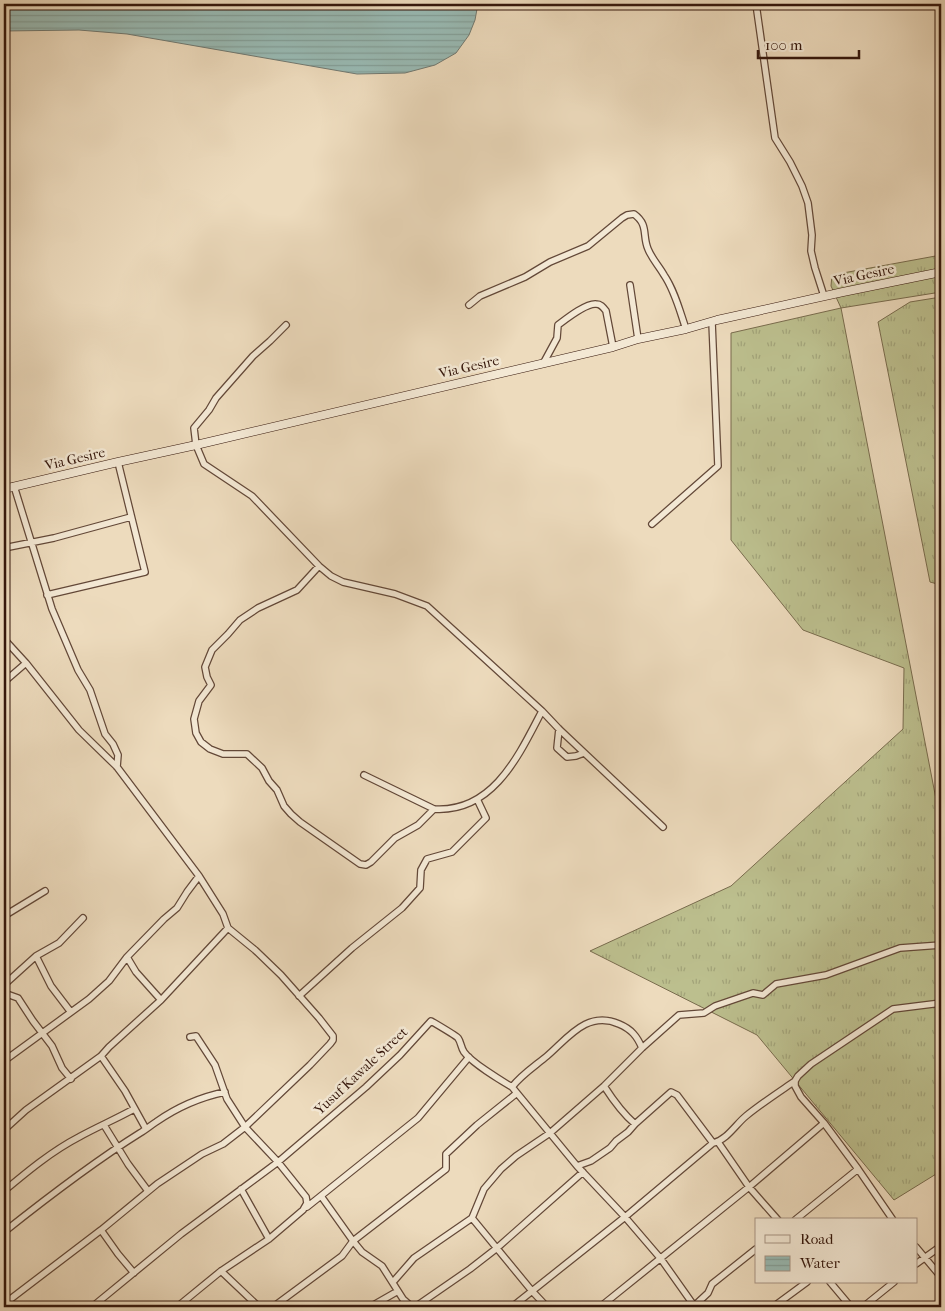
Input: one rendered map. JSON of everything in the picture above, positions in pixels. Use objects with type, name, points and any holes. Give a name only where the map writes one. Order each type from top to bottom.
[{"type":"main road","name":"Via Gesire","points":[[4,489],[613,347],[638,339],[824,296],[941,272]]},
{"type":"street","points":[[756,4],[775,138],[790,162],[808,203],[812,235],[811,251],[824,296]]},
{"type":"street","points":[[469,305],[480,296],[588,246],[622,218],[634,214],[644,226],[647,248],[652,259],[665,275],[686,329]]},
{"type":"street","points":[[630,285],[638,339]]},
{"type":"street","points":[[544,362],[557,338],[558,326],[590,305],[597,304],[606,311],[613,347]]},
{"type":"street","points":[[652,524],[718,466],[712,322]]},
{"type":"street","points":[[286,325],[253,356],[216,398],[210,410],[194,428],[196,445],[204,464],[252,496],[319,566],[331,576],[343,582],[395,594],[426,606],[542,711],[558,729],[664,827]]},
{"type":"street","points":[[47,595],[145,572],[118,462]]},
{"type":"street","points":[[14,486],[52,609],[74,662],[90,690],[105,734],[113,744],[118,755],[118,767]]},
{"type":"street","points":[[4,548],[98,527],[131,517]]},
{"type":"street","points":[[319,566],[297,590],[258,608],[240,620],[212,650],[205,667],[211,685],[199,701],[194,719],[196,733],[201,742],[210,749],[223,754],[247,754],[262,768],[269,781],[277,790],[284,806],[291,814],[360,864],[366,865],[372,862],[395,838],[418,824],[434,809]]},
{"type":"street","points":[[4,639],[26,663],[79,730],[118,767],[199,876],[224,914],[228,928],[281,975],[333,1036],[330,1044],[310,1065],[245,1127],[223,1144],[202,1154],[148,1191],[101,1230],[4,1304]]},
{"type":"street","points":[[4,682],[26,663]]},
{"type":"street","points":[[364,775],[434,809],[459,808],[472,803],[493,788],[519,755],[542,711]]},
{"type":"street","points":[[558,729],[557,748],[567,756],[576,756],[584,753]]},
{"type":"street","points":[[299,996],[352,948],[402,908],[420,888],[421,870],[427,859],[452,852],[486,818],[477,799]]},
{"type":"street","points":[[4,1061],[70,1011],[89,999],[109,981],[127,957],[177,908],[199,876]]},
{"type":"street","points":[[4,916],[45,891]]},
{"type":"street","points":[[4,985],[36,956],[59,943],[83,918]]},
{"type":"street","points":[[4,1130],[26,1110],[101,1056],[161,1000],[228,928]]},
{"type":"street","points":[[393,1282],[414,1258],[472,1218],[484,1189],[501,1169],[516,1156],[550,1133],[604,1086],[679,1015],[704,1013],[715,1006],[753,993],[763,995],[776,984],[826,975],[900,948],[941,945]]},
{"type":"street","points":[[36,956],[51,986],[70,1011]]},
{"type":"street","points":[[127,957],[136,972],[161,1000]]},
{"type":"street","points":[[4,993],[18,998],[52,1046],[62,1068],[71,1079]]},
{"type":"street","points":[[512,1307],[736,1127],[744,1117],[795,1081],[810,1064],[893,1009],[941,1003]]},
{"type":"street","points":[[512,1087],[568,1036],[592,1022],[611,1020],[621,1024],[638,1038],[642,1048]]},
{"type":"street","name":"Yusuf Kawale Street","points":[[92,1307],[181,1234],[278,1162],[366,1088],[431,1021],[457,1037],[469,1058],[512,1087],[582,1172],[625,1217],[661,1259],[694,1307]]},
{"type":"street","points":[[190,1038],[196,1036],[205,1048],[215,1065],[226,1092],[227,1100],[245,1127],[278,1162],[306,1197],[307,1203],[303,1210]]},
{"type":"street","points":[[101,1056],[146,1129]]},
{"type":"street","points":[[177,1307],[222,1271],[269,1239],[418,1118],[469,1058]]},
{"type":"street","points":[[795,1081],[801,1097],[824,1123],[858,1169],[889,1218]]},
{"type":"street","points":[[604,1086],[628,1118],[635,1124]]},
{"type":"street","points":[[4,1232],[49,1196],[156,1122],[181,1108],[226,1092]]},
{"type":"street","points":[[577,1166],[591,1161],[610,1148],[671,1092],[677,1095],[749,1187],[776,1218]]},
{"type":"street","points":[[273,1307],[342,1256],[354,1240],[446,1169],[446,1154],[477,1125],[517,1093]]},
{"type":"street","points":[[4,1190],[79,1137],[134,1109]]},
{"type":"street","points":[[600,1307],[749,1187],[824,1123]]},
{"type":"street","points":[[104,1125],[128,1164],[148,1191]]},
{"type":"street","points":[[797,1218],[858,1169]]},
{"type":"street","points":[[321,1196],[362,1252],[382,1266],[403,1299],[413,1307],[470,1269],[582,1172]]},
{"type":"street","points":[[241,1189],[269,1239]]},
{"type":"street","points":[[472,1218],[547,1307]]},
{"type":"street","points":[[101,1230],[134,1273]]},
{"type":"street","points":[[918,1262],[941,1246]]},
{"type":"street","points":[[918,1249],[941,1277]]},
{"type":"street","points":[[694,1307],[708,1293],[712,1284],[755,1250]]},
{"type":"street","points":[[222,1271],[259,1307]]},
{"type":"street","points":[[773,1307],[804,1284]]},
{"type":"street","points":[[832,1284],[851,1307]]},
{"type":"street","points":[[863,1307],[892,1284]]},
{"type":"street","points":[[370,1307],[398,1290]]},
{"type":"green space","points":[[941,255],[941,292],[841,308],[831,286],[832,275]]},
{"type":"green space","points":[[941,297],[941,585],[930,582],[878,322],[910,302]]},
{"type":"green space","points":[[841,308],[941,825],[941,1171],[894,1200],[757,1035],[590,951],[731,886],[903,729],[904,668],[803,630],[731,540],[731,333]]},
{"type":"water","points":[[4,4],[477,4],[477,9],[469,35],[456,53],[435,65],[405,73],[357,74],[127,34],[79,30],[4,31]]}]
